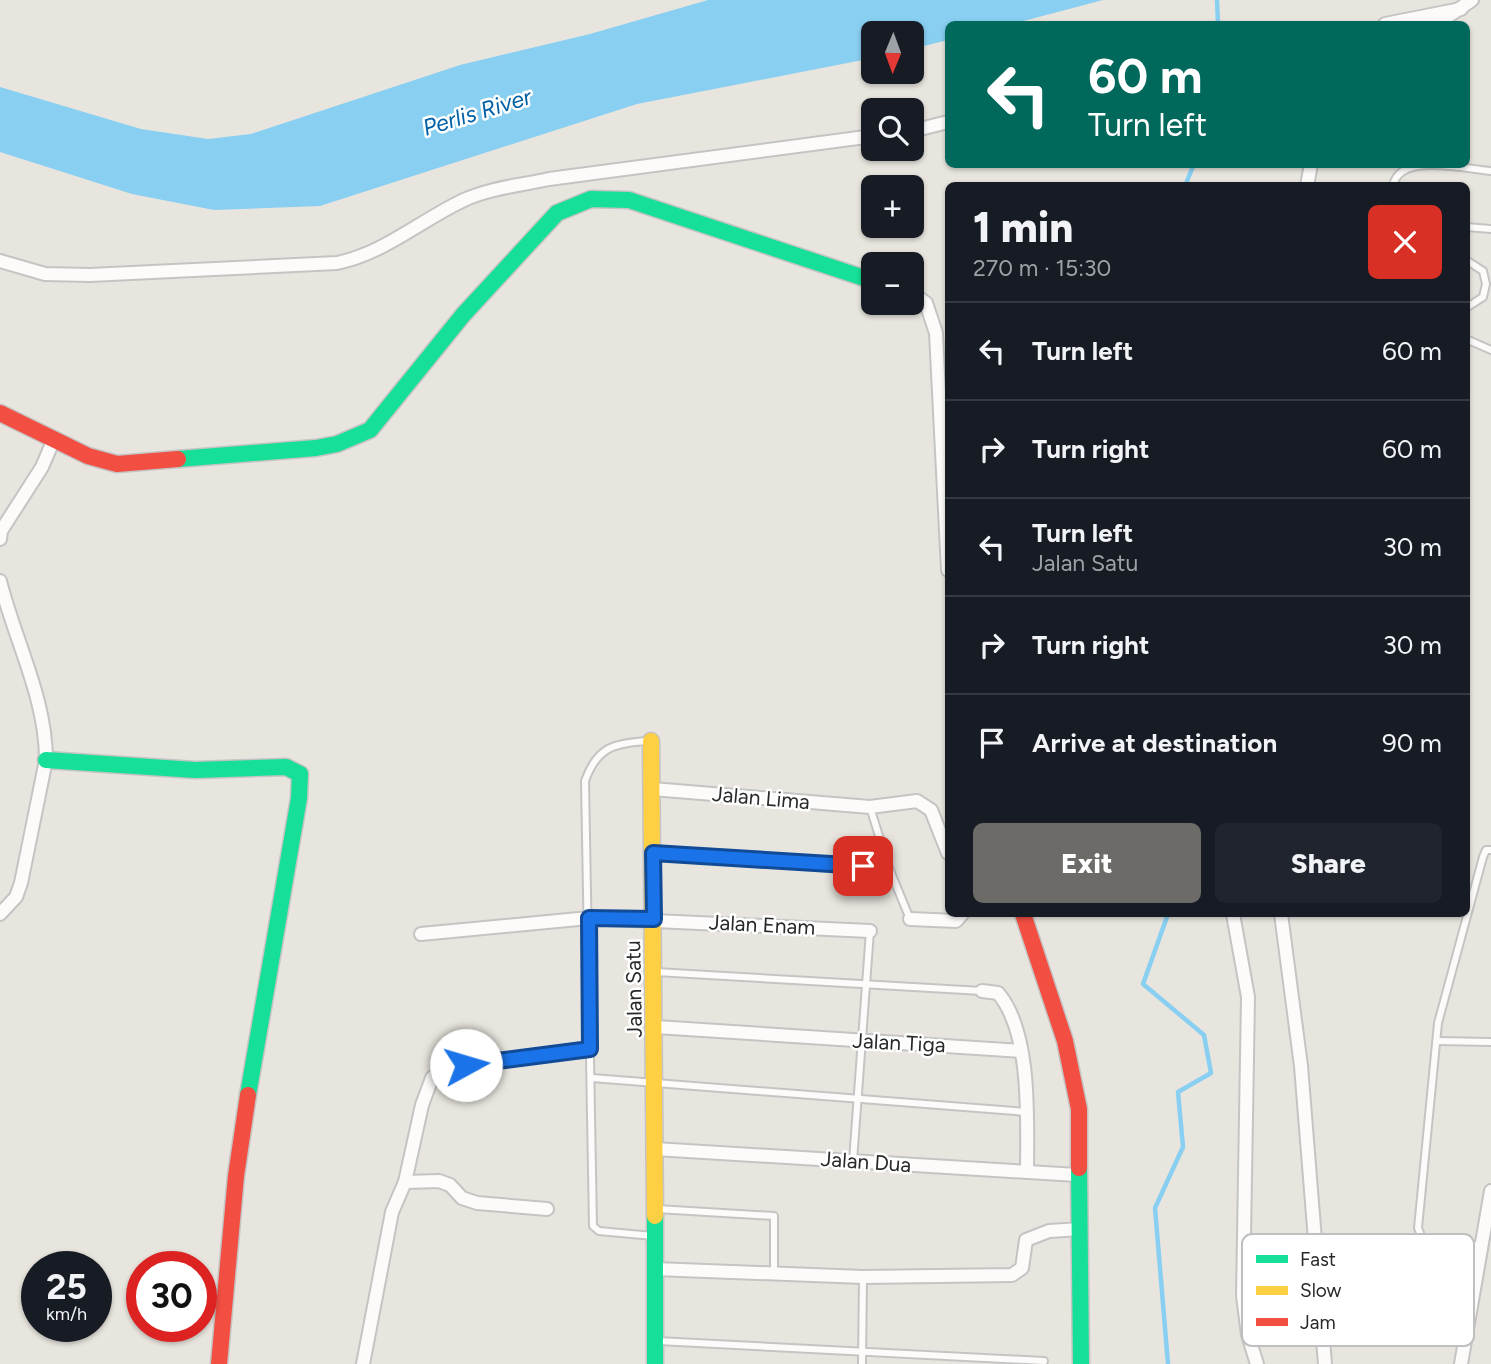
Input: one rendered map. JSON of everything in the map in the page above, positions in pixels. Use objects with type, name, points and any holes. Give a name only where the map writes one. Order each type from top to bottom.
[{"type":"street","points":[[1442,21],[1472,0]]},
{"type":"street","points":[[1400,21],[1461,9]]},
{"type":"street","points":[[924,128],[945,123]]},
{"type":"street","points":[[0,261],[45,274],[90,275],[337,263],[375,251],[466,199],[504,188],[550,179],[861,138]]},
{"type":"street","points":[[0,413],[101,461],[117,464],[316,448],[359,436],[370,430],[463,315],[557,213],[571,202],[587,199],[629,200],[861,277]]},
{"type":"street","points":[[924,302],[936,333],[945,511]]},
{"type":"street","points":[[0,538],[1,531],[42,467],[54,439]]},
{"type":"street","points":[[0,581],[42,712],[46,760],[21,883],[16,897],[0,914]]},
{"type":"street","name":"Jalan Satu","points":[[651,741],[656,1027],[655,1364]]},
{"type":"street","points":[[46,760],[195,770],[286,767],[295,769],[300,774],[299,798],[265,986],[236,1176],[219,1364]]},
{"type":"street","name":"Jalan Lima","points":[[652,789],[870,807]]},
{"type":"street","points":[[870,807],[916,801],[931,810],[945,845]]},
{"type":"street","points":[[909,919],[959,917]]},
{"type":"street","points":[[1024,917],[1065,1041],[1079,1109],[1077,1175],[1081,1228],[1081,1364]]},
{"type":"street","points":[[1234,917],[1248,997],[1244,1234]]},
{"type":"street","points":[[1281,917],[1301,1066],[1315,1234]]},
{"type":"street","name":"Jalan Enam","points":[[421,934],[589,918],[870,931]]},
{"type":"street","points":[[982,991],[998,993],[1005,1001],[1021,1051],[1027,1112],[1027,1172]]},
{"type":"street","name":"Jalan Tiga","points":[[656,1027],[1021,1051]]},
{"type":"street","points":[[363,1364],[392,1212],[405,1182],[422,1105],[432,1077],[442,1070],[466,1065],[590,1049]]},
{"type":"street","name":"Jalan Dua","points":[[655,1149],[1077,1175]]},
{"type":"street","points":[[405,1182],[439,1181],[450,1185],[462,1198],[477,1203],[547,1209]]},
{"type":"street","points":[[1474,1291],[1491,1191]]},
{"type":"street","points":[[655,1269],[863,1277],[1012,1275],[1022,1268],[1026,1240],[1049,1231],[1081,1228]]},
{"type":"street","points":[[1251,1346],[1257,1364]]},
{"type":"street","points":[[1324,1346],[1325,1364]]},
{"type":"street","points":[[1461,1364],[1464,1346]]},
{"type":"lane","points":[[1394,182],[1396,173],[1403,168]]},
{"type":"lane","points":[[1455,168],[1491,171]]},
{"type":"lane","points":[[1470,227],[1491,229]]},
{"type":"lane","points":[[1470,263],[1483,271],[1486,284],[1483,297],[1470,305]]},
{"type":"lane","points":[[1470,341],[1491,350]]},
{"type":"lane","points":[[651,741],[620,743],[604,751],[592,762],[585,781],[593,1226],[599,1231],[655,1237]]},
{"type":"lane","points":[[870,807],[909,919]]},
{"type":"lane","points":[[1470,905],[1483,857],[1486,850],[1491,850]]},
{"type":"lane","points":[[653,853],[890,868]]},
{"type":"lane","points":[[1420,1234],[1418,1228],[1438,1023],[1467,917]]},
{"type":"lane","points":[[853,1161],[870,931]]},
{"type":"lane","points":[[655,972],[982,991]]},
{"type":"lane","points":[[1437,1041],[1491,1042]]},
{"type":"lane","points":[[592,1078],[1027,1112]]},
{"type":"lane","points":[[655,1209],[774,1216],[774,1274]]},
{"type":"lane","points":[[1474,1245],[1482,1246]]},
{"type":"lane","points":[[862,1364],[863,1277]]},
{"type":"lane","points":[[655,1341],[1045,1361]]},
{"type":"water","name":"Perlis River","points":[[708,0],[1103,0],[1023,21],[945,21],[945,41],[924,46],[924,21],[861,21],[861,60],[637,104],[320,206],[214,210],[132,194],[0,152],[0,87],[141,129],[208,139],[251,134],[460,65],[590,34]]},
{"type":"waterway","points":[[1217,0],[1218,21]]},
{"type":"waterway","points":[[1187,182],[1192,168]]},
{"type":"waterway","points":[[1167,917],[1143,984],[1204,1035],[1211,1073],[1178,1092],[1183,1147],[1155,1208],[1168,1364]]},
{"type":"traffic: fast","points":[[178,459],[316,448],[337,444],[370,430],[463,315],[557,213],[591,199],[629,200],[861,277]]},
{"type":"traffic: fast","points":[[46,760],[195,770],[286,767],[300,774],[299,798],[248,1095]]},
{"type":"traffic: fast","points":[[1079,1168],[1081,1364]]},
{"type":"traffic: fast","points":[[655,1216],[655,1364]]},
{"type":"traffic: slow","points":[[651,741],[655,1216]]},
{"type":"traffic: jam","points":[[0,413],[88,456],[117,464],[178,459]]},
{"type":"traffic: jam","points":[[1024,917],[1065,1041],[1079,1109],[1079,1168]]},
{"type":"traffic: jam","points":[[219,1364],[236,1176],[248,1095]]},
{"type":"route","points":[[466,1065],[590,1049],[589,918],[654,919],[653,853],[863,866]]}]
